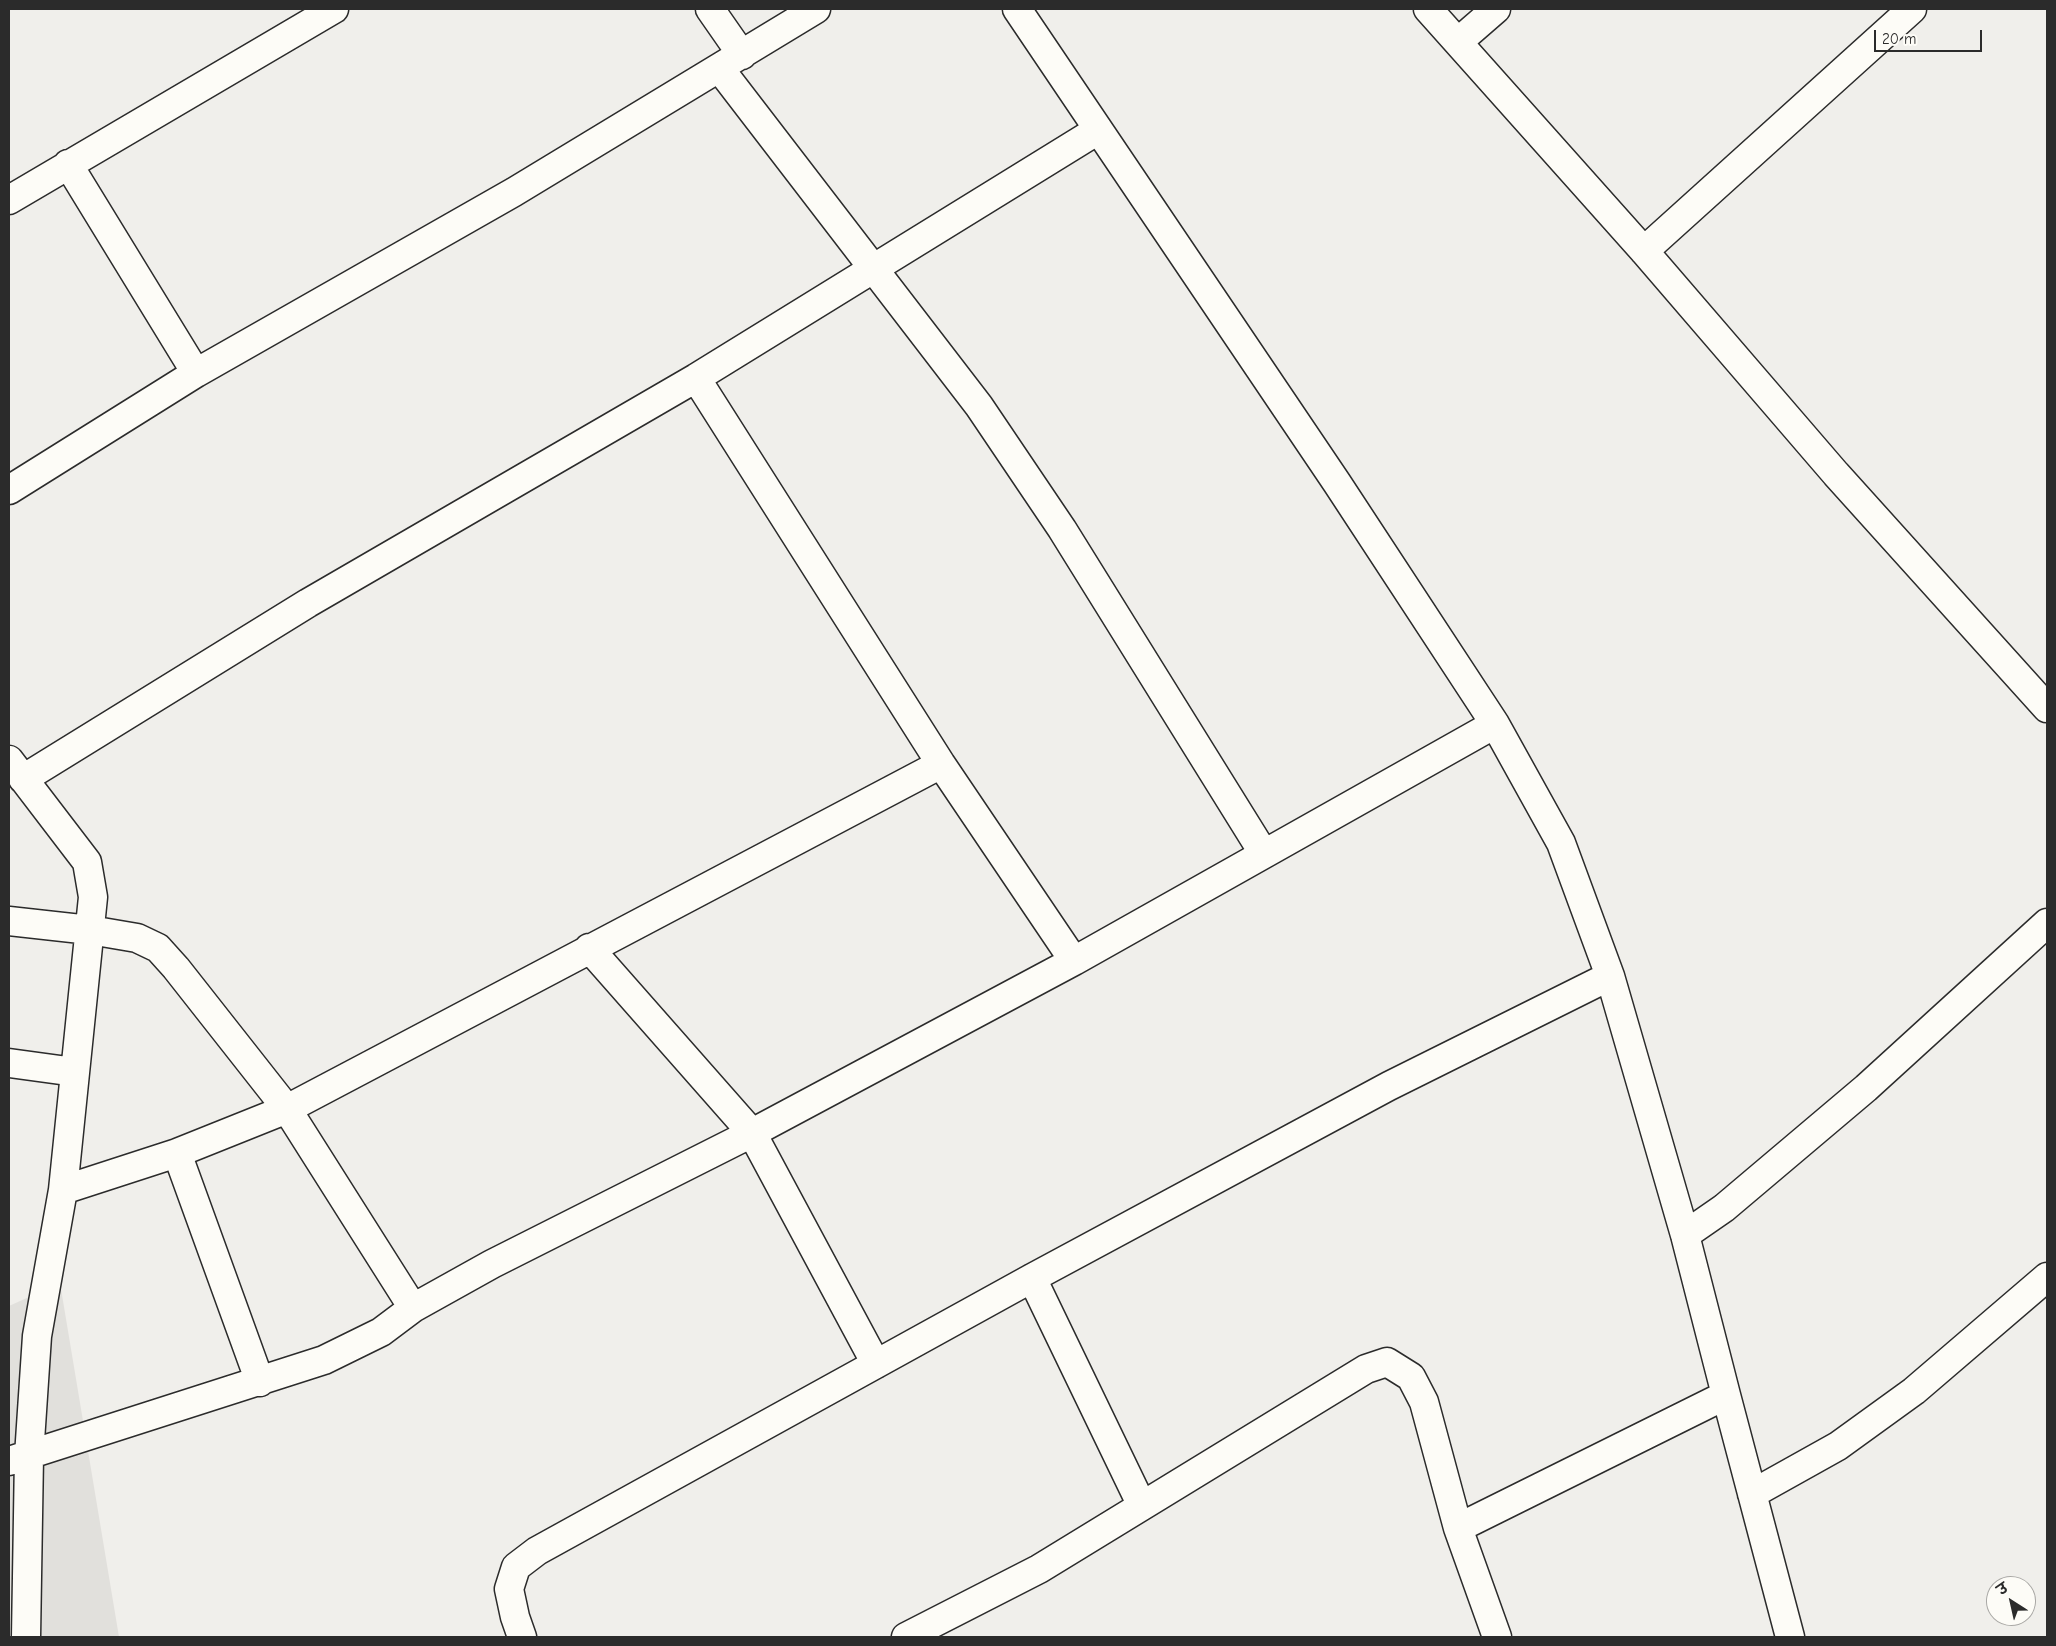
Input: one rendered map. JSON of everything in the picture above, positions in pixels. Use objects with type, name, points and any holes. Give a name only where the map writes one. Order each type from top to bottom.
[{"type":"street","points":[[9,200],[334,9]]},
{"type":"street","points":[[710,9],[731,62],[874,269],[979,406],[1062,529],[1264,854]]},
{"type":"street","points":[[9,490],[196,373],[514,192],[816,9]]},
{"type":"street","points":[[1017,9],[1337,482],[1495,724],[1561,843],[1610,976],[1685,1235],[1790,1637]]},
{"type":"street","points":[[1428,9],[1644,251],[1836,474],[2047,708]]},
{"type":"street","points":[[1458,42],[1496,9]]},
{"type":"street","points":[[1644,251],[1912,9]]},
{"type":"street","points":[[26,1637],[19,1458],[37,1336],[63,1190],[93,897],[87,862],[16,769],[308,603],[696,378],[1098,130]]},
{"type":"street","points":[[68,164],[196,373]]},
{"type":"street","points":[[696,378],[941,764],[1074,961]]},
{"type":"street","points":[[19,1458],[324,1360],[381,1332],[413,1308],[492,1264],[752,1133],[1074,961],[1495,724]]},
{"type":"street","points":[[63,1190],[176,1153],[287,1109],[941,764]]},
{"type":"street","points":[[9,921],[90,930],[137,938],[158,948],[176,968],[287,1109],[413,1308]]},
{"type":"street","points":[[1685,1235],[1724,1208],[1866,1088],[2047,924]]},
{"type":"street","points":[[590,948],[752,1133],[876,1364]]},
{"type":"street","points":[[522,1637],[515,1618],[509,1589],[516,1568],[538,1551],[1032,1278],[1390,1086],[1610,976]]},
{"type":"street","points":[[9,1063],[75,1072]]},
{"type":"street","points":[[176,1153],[260,1382]]},
{"type":"street","points":[[1752,1494],[1838,1446],[1914,1391],[2047,1277]]},
{"type":"street","points":[[1032,1278],[1142,1506]]},
{"type":"street","points":[[906,1637],[1039,1569],[1366,1369],[1387,1362],[1411,1377],[1424,1402],[1458,1528],[1497,1637]]},
{"type":"street","points":[[1458,1528],[1726,1395]]},
{"type":"shaded area","points":[[60,1283],[119,1637],[9,1637],[9,1306]]}]
